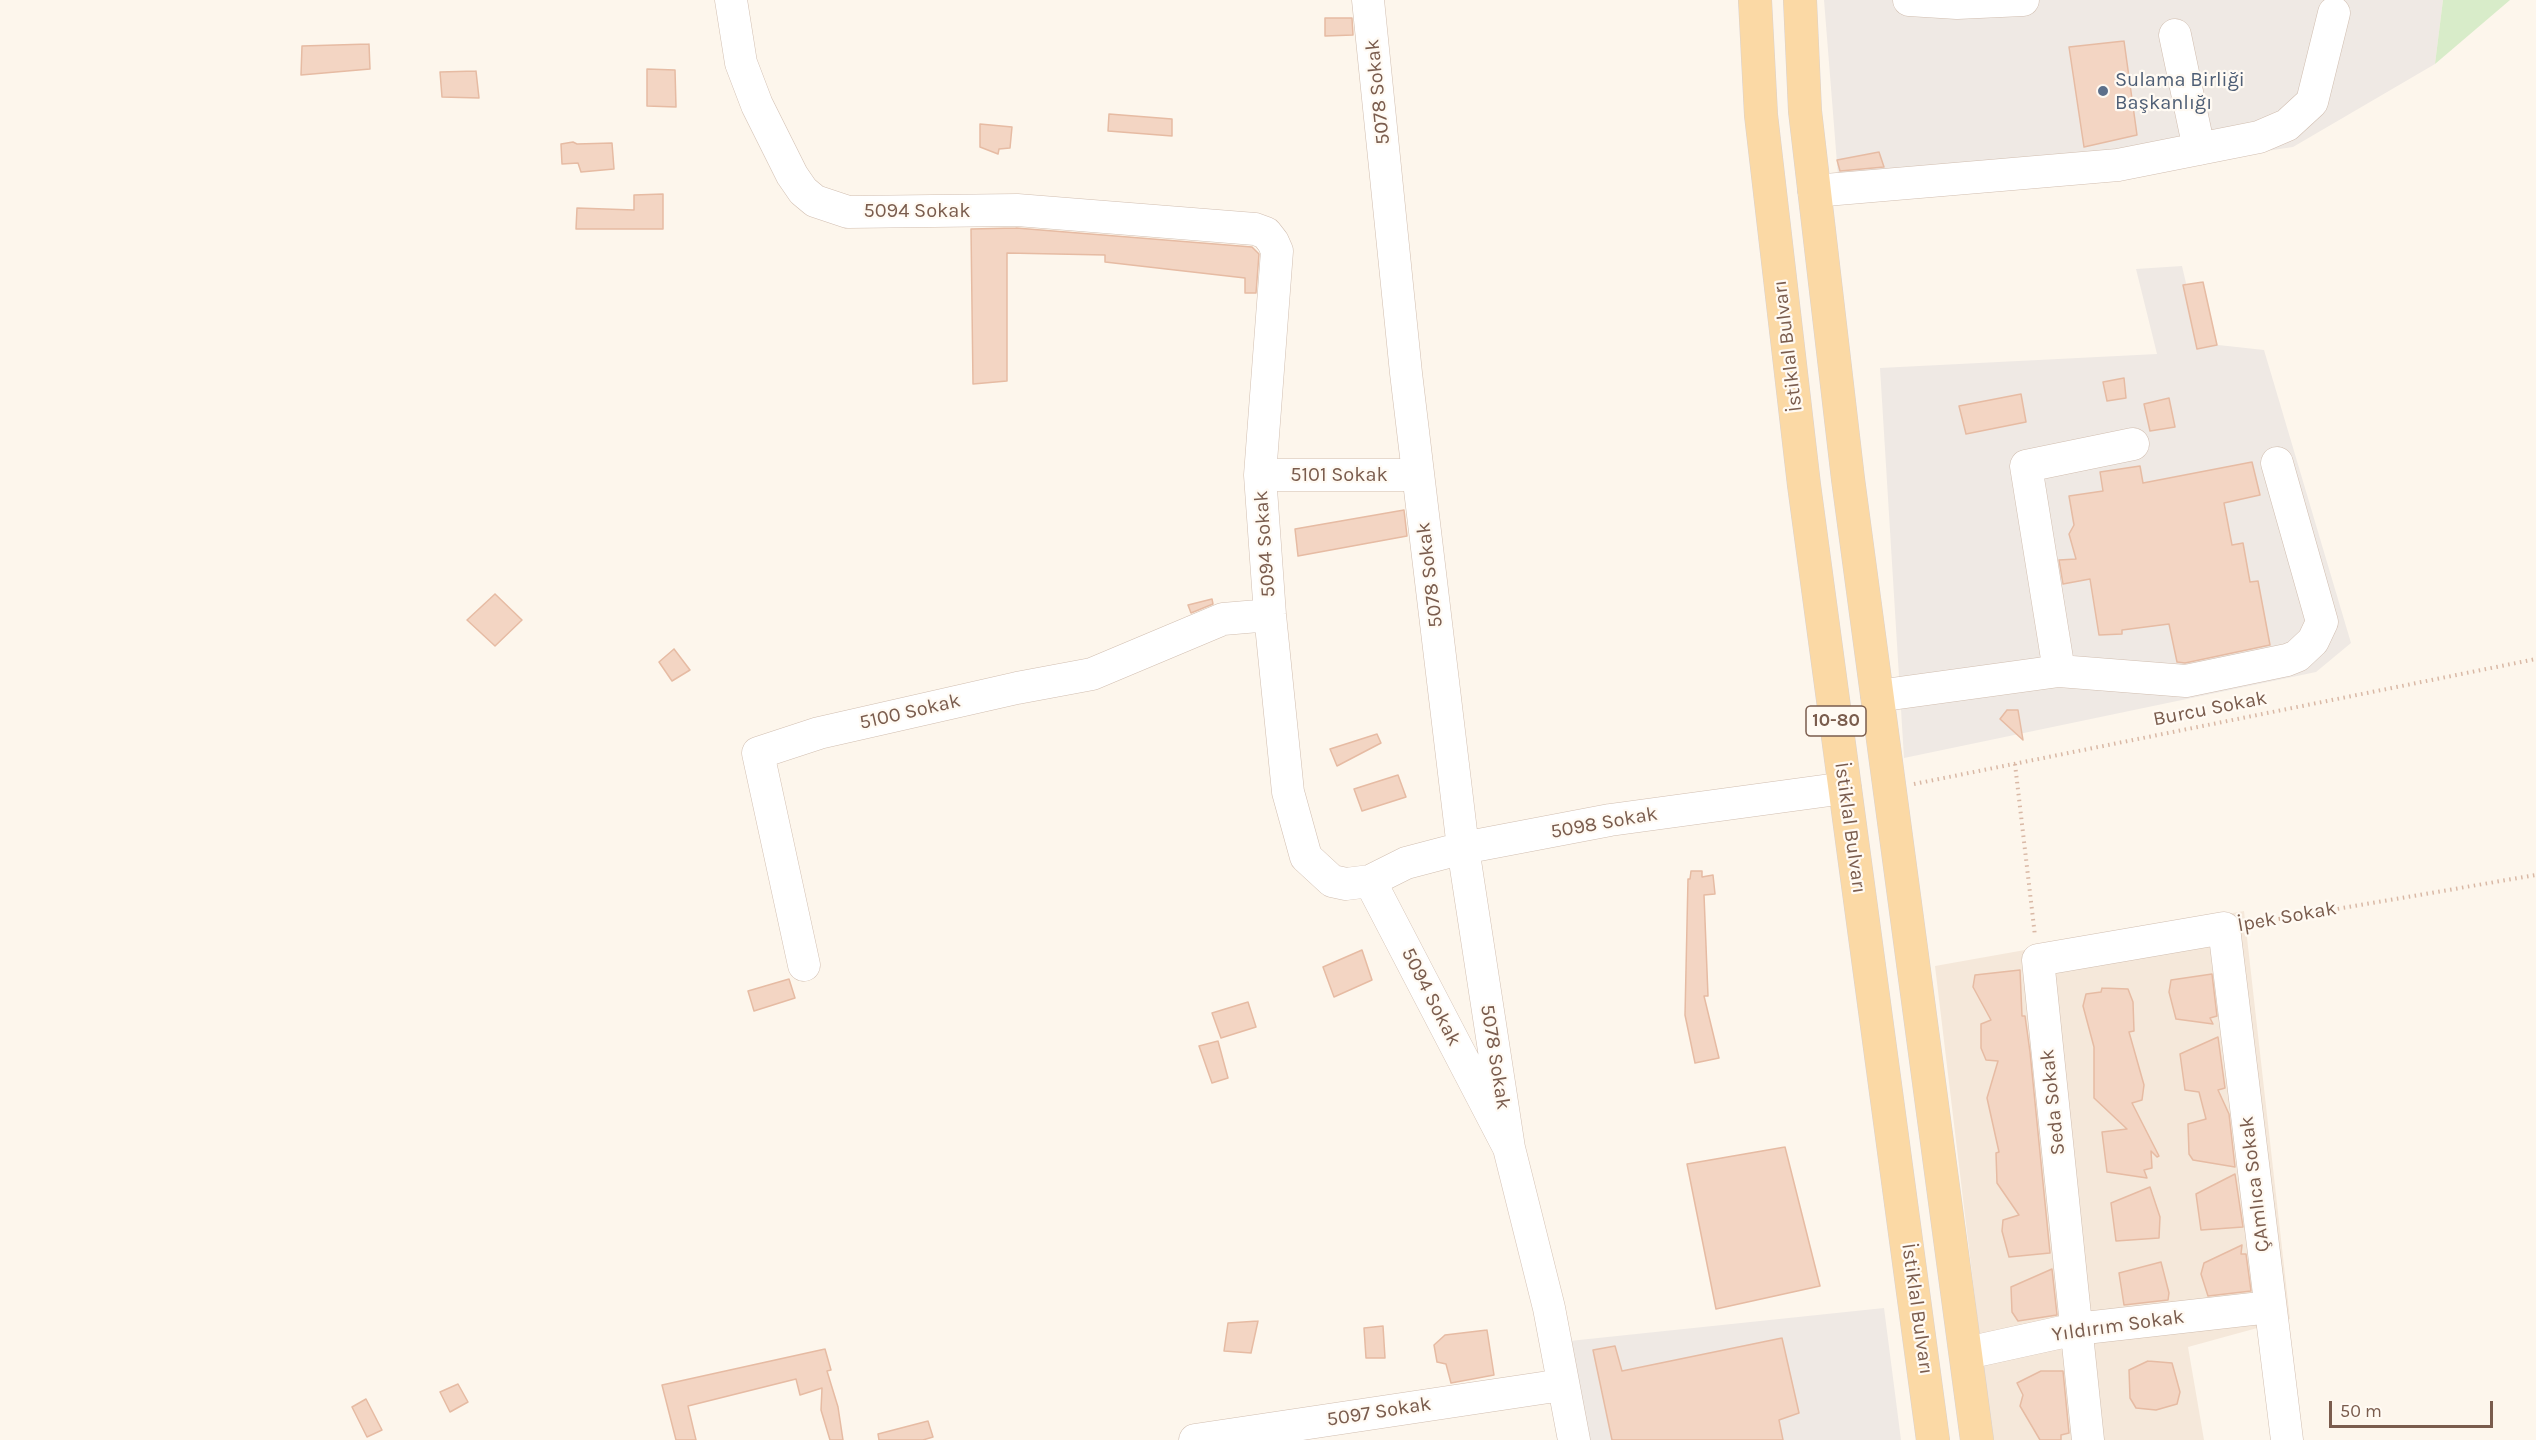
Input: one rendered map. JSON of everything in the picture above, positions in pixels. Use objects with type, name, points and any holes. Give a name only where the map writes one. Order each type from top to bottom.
[{"type":"main road","name":"İstiklal Bulvarı","points":[[1755,0],[1761,115],[1804,485],[1933,1440]]},
{"type":"main road","name":"10-80","points":[[1800,0],[1805,111],[1848,479],[1977,1440]]},
{"type":"street","name":"5094 Sokak","points":[[731,0],[741,63],[757,105],[792,175],[803,191],[815,201],[848,212],[1017,210],[1255,229],[1266,233],[1277,251],[1260,475],[1270,615],[1287,792],[1306,857],[1332,881],[1346,884],[1370,881],[1509,1148],[1549,1308],[1574,1440]]},
{"type":"street","name":"5078 Sokak","points":[[1368,0],[1418,475],[1463,848],[1509,1148]]},
{"type":"street","points":[[1909,0],[1957,3],[2023,0]]},
{"type":"street","points":[[1814,191],[2118,165],[2259,137],[2287,125],[2312,102],[2334,13]]},
{"type":"street","points":[[2175,35],[2199,149]]},
{"type":"street","points":[[2059,670],[2026,466],[2133,444]]},
{"type":"street","points":[[1877,696],[2059,670],[2186,681],[2287,660],[2306,649],[2322,622],[2277,463]]},
{"type":"street","name":"5101 Sokak","points":[[1260,475],[1418,475]]},
{"type":"street","name":"5100 Sokak","points":[[804,965],[758,753],[819,733],[1017,688],[1092,674],[1223,619],[1270,615]]},
{"type":"street","name":"5098 Sokak","points":[[1370,881],[1406,863],[1463,848],[1610,820],[1845,788]]},
{"type":"street","name":"İpek Sokak","points":[[2038,960],[2224,928]]},
{"type":"street","name":"ÇAmlıca Sokak","points":[[2224,928],[2287,1440]]},
{"type":"street","name":"Seda Sokak","points":[[2038,960],[2088,1440]]},
{"type":"street","name":"Yıldırım Sokak","points":[[1967,1353],[2076,1329],[2270,1307]]},
{"type":"street","name":"5097 Sokak","points":[[1195,1440],[1562,1385]]},
{"type":"path","name":"Burcu Sokak","points":[[1890,789],[2536,659]]},
{"type":"path","points":[[2015,764],[2038,960]]},
{"type":"path","name":"İpek Sokak","points":[[2224,928],[2536,875]]},
{"type":"shaded area","points":[[1824,0],[2443,0],[2435,64],[2293,147],[2153,168],[1840,201]]},
{"type":"shaded area","points":[[2182,266],[2200,343],[2264,350],[2351,643],[2316,672],[1904,758],[1880,368],[2157,354],[2136,269]]},
{"type":"shaded area","points":[[2244,911],[2290,1319],[2188,1347],[2204,1440],[1992,1440],[1935,966]]},
{"type":"shaded area","points":[[1884,1308],[1901,1440],[1581,1440],[1560,1342]]},
{"type":"green space","points":[[2443,0],[2510,0],[2435,64]]},
{"type":"building","points":[[1325,18],[1352,18],[1353,35],[1325,36]]},
{"type":"building","name":"Sulama Birliği Başkanlığı","points":[[2124,41],[2137,135],[2084,147],[2069,47]]},
{"type":"building","points":[[369,44],[370,69],[301,75],[302,46]]},
{"type":"building","points":[[647,69],[675,70],[676,107],[647,106]]},
{"type":"building","points":[[476,71],[479,98],[442,97],[440,72]]},
{"type":"building","points":[[1109,114],[1172,119],[1172,136],[1108,131]]},
{"type":"building","points":[[980,124],[1012,127],[1010,148],[999,149],[998,154],[980,147]]},
{"type":"building","points":[[573,142],[577,144],[612,143],[614,169],[581,172],[578,163],[562,164],[561,144]]},
{"type":"building","points":[[1879,152],[1884,167],[1840,171],[1837,160]]},
{"type":"building","points":[[663,194],[663,229],[576,229],[577,208],[634,210],[634,195]]},
{"type":"building","points":[[1016,228],[1252,247],[1259,254],[1256,293],[1245,293],[1245,278],[1105,262],[1105,255],[1007,253],[1007,381],[973,384],[971,229]]},
{"type":"building","points":[[2203,282],[2217,345],[2197,349],[2183,285]]},
{"type":"building","points":[[2124,378],[2126,398],[2107,401],[2103,382]]},
{"type":"building","points":[[2021,394],[2026,422],[1966,434],[1959,406]]},
{"type":"building","points":[[2169,398],[2175,427],[2150,431],[2144,404]]},
{"type":"building","points":[[2252,462],[2260,495],[2224,503],[2232,545],[2243,543],[2250,582],[2258,581],[2270,645],[2185,663],[2177,662],[2169,624],[2122,630],[2122,634],[2099,635],[2090,579],[2063,584],[2059,560],[2076,559],[2069,534],[2074,525],[2069,496],[2103,491],[2100,472],[2140,466],[2143,483]]},
{"type":"building","points":[[1404,510],[1407,536],[1298,556],[1295,529]]},
{"type":"building","points":[[495,594],[522,620],[495,646],[467,620]]},
{"type":"building","points":[[1212,599],[1213,604],[1191,613],[1188,605]]},
{"type":"building","points":[[674,649],[690,670],[672,681],[659,662]]},
{"type":"building","points":[[2007,710],[2018,710],[2023,740],[2000,719]]},
{"type":"building","points":[[1377,734],[1381,743],[1337,766],[1330,749]]},
{"type":"building","points":[[1398,775],[1406,797],[1362,811],[1354,789]]},
{"type":"building","points":[[1691,871],[1702,871],[1702,877],[1713,875],[1715,894],[1704,895],[1708,996],[1704,996],[1719,1058],[1695,1063],[1685,1015],[1688,879],[1690,879]]},
{"type":"building","points":[[1362,950],[1372,980],[1334,997],[1323,967]]},
{"type":"building","points":[[2020,970],[2022,1016],[2025,1016],[2030,1052],[2050,1253],[2009,1257],[2002,1231],[2003,1220],[2019,1215],[1997,1183],[1996,1153],[1999,1152],[1987,1098],[1998,1061],[1986,1060],[1981,1048],[1981,1024],[1991,1020],[1973,987],[1975,975]]},
{"type":"building","points":[[2212,974],[2217,1016],[2210,1018],[2213,1024],[2176,1019],[2169,992],[2171,980]]},
{"type":"building","points":[[789,979],[795,998],[754,1011],[748,991]]},
{"type":"building","points":[[2102,988],[2128,989],[2133,1002],[2134,1031],[2129,1032],[2144,1085],[2142,1100],[2132,1103],[2159,1156],[2157,1157],[2151,1151],[2152,1168],[2144,1170],[2147,1178],[2107,1172],[2102,1132],[2127,1129],[2094,1098],[2094,1047],[2083,1006],[2086,994],[2101,992]]},
{"type":"building","points":[[1248,1002],[1256,1027],[1221,1038],[1212,1013]]},
{"type":"building","points":[[2218,1037],[2225,1088],[2218,1090],[2229,1114],[2235,1167],[2193,1160],[2189,1154],[2188,1124],[2206,1119],[2199,1092],[2185,1090],[2180,1054]]},
{"type":"building","points":[[1218,1041],[1228,1078],[1212,1083],[1199,1046]]},
{"type":"building","points":[[1785,1147],[1820,1286],[1716,1309],[1687,1164]]},
{"type":"building","points":[[2235,1174],[2243,1227],[2201,1230],[2196,1194]]},
{"type":"building","points":[[2150,1187],[2160,1217],[2159,1238],[2116,1241],[2111,1203]]},
{"type":"building","points":[[2242,1245],[2241,1254],[2246,1254],[2251,1291],[2208,1296],[2201,1274],[2204,1263]]},
{"type":"building","points":[[2161,1262],[2169,1293],[2168,1300],[2124,1305],[2119,1273]]},
{"type":"building","points":[[2052,1269],[2057,1315],[2018,1321],[2012,1312],[2011,1287]]},
{"type":"building","points":[[1258,1321],[1251,1353],[1224,1351],[1228,1323]]},
{"type":"building","points":[[1383,1326],[1385,1358],[1366,1358],[1364,1328]]},
{"type":"building","points":[[1487,1330],[1494,1375],[1451,1383],[1446,1364],[1437,1362],[1434,1345],[1445,1335]]},
{"type":"building","points":[[1782,1338],[1799,1413],[1779,1420],[1783,1440],[1612,1440],[1593,1350],[1615,1346],[1622,1371]]},
{"type":"building","points":[[825,1349],[831,1370],[827,1371],[838,1407],[843,1440],[830,1440],[821,1410],[822,1388],[800,1395],[796,1379],[688,1406],[696,1440],[676,1440],[662,1385]]},
{"type":"building","points":[[2148,1361],[2172,1363],[2180,1392],[2177,1404],[2156,1410],[2136,1408],[2130,1398],[2129,1370]]},
{"type":"building","points":[[2041,1371],[2063,1371],[2069,1433],[2061,1435],[2061,1440],[2040,1440],[2020,1406],[2023,1395],[2017,1383]]},
{"type":"building","points":[[458,1384],[468,1402],[450,1412],[440,1392]]},
{"type":"building","points":[[366,1399],[382,1430],[367,1437],[352,1407]]},
{"type":"building","points":[[928,1421],[933,1437],[923,1440],[879,1440],[878,1434]]},
{"type":"place","name":"Sulama Birliği Başkanlığı","points":[[2103,91]]}]
